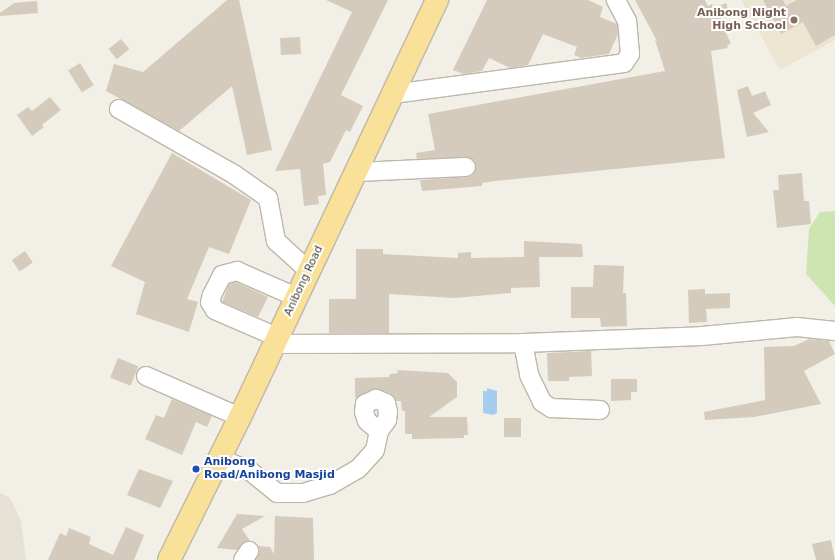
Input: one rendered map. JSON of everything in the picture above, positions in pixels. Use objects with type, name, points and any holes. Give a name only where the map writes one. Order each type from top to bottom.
[{"type":"main road","name":"Anibong Road","points":[[169,560],[276,341],[437,0]]},
{"type":"street","points":[[393,94],[624,63],[630,54],[627,21],[616,0]]},
{"type":"street","points":[[119,109],[235,175],[268,198],[276,241],[309,271]]},
{"type":"street","points":[[356,172],[466,167]]},
{"type":"street","points":[[296,297],[237,271],[222,275],[210,302],[215,310],[276,341],[523,343],[702,336],[797,327],[835,331]]},
{"type":"street","points":[[523,343],[529,375],[542,402],[551,408],[600,410]]},
{"type":"street","points":[[146,376],[240,416]]},
{"type":"street","points":[[219,458],[250,471],[277,493],[303,493],[330,485],[358,469],[375,450],[379,431]]},
{"type":"shaded area","name":"Anibong Night High School","points":[[741,0],[835,0],[835,40],[780,70]]},
{"type":"shaded area","points":[[0,493],[10,498],[21,521],[26,560],[0,560]]},
{"type":"green space","points":[[835,211],[835,306],[806,274],[809,229],[820,212]]},
{"type":"water","points":[[487,388],[497,391],[497,413],[493,415],[483,413],[483,391],[487,391]]},
{"type":"building","points":[[227,0],[239,0],[272,150],[247,155],[232,86],[179,131],[106,91],[114,64],[143,72]]},
{"type":"building","points":[[326,0],[388,0],[341,95],[363,106],[350,132],[346,130],[330,162],[323,164],[326,195],[318,196],[319,204],[304,206],[300,169],[275,171],[352,12]]},
{"type":"building","points":[[487,0],[588,0],[603,7],[600,17],[617,24],[618,34],[609,54],[581,58],[574,55],[577,47],[543,34],[528,65],[510,68],[489,58],[482,71],[464,74],[453,70]]},
{"type":"building","points":[[635,0],[705,0],[708,6],[712,4],[714,8],[726,3],[730,16],[720,19],[731,44],[727,45],[728,48],[711,51],[725,158],[495,181],[482,183],[482,186],[422,191],[420,180],[472,176],[476,167],[475,161],[466,157],[417,159],[416,153],[435,150],[428,114],[665,71],[655,40],[657,41]]},
{"type":"building","points":[[763,0],[783,0],[786,6],[797,0],[835,0],[835,35],[816,46],[803,22],[781,34]]},
{"type":"building","points":[[37,1],[38,13],[0,16],[0,13],[14,3]]},
{"type":"building","points":[[300,37],[301,54],[281,55],[280,38]]},
{"type":"building","points":[[121,39],[129,49],[117,59],[109,49]]},
{"type":"building","points":[[80,63],[94,85],[82,92],[68,70]]},
{"type":"building","points":[[748,86],[752,96],[765,91],[771,105],[753,113],[769,132],[747,137],[737,90]]},
{"type":"building","points":[[50,97],[61,110],[42,125],[44,127],[32,136],[17,115],[28,107],[32,111]]},
{"type":"building","points":[[172,153],[251,200],[229,254],[209,247],[187,299],[198,302],[189,332],[136,314],[145,282],[111,266]]},
{"type":"building","points":[[802,173],[804,201],[809,201],[811,224],[777,228],[773,190],[779,190],[778,175]]},
{"type":"building","points":[[524,241],[582,244],[583,257],[539,257],[540,287],[511,288],[511,293],[454,298],[389,294],[389,333],[329,333],[329,299],[356,299],[356,249],[383,249],[383,254],[458,258],[458,253],[471,252],[471,258],[524,257]]},
{"type":"building","points":[[25,251],[33,263],[20,272],[12,260]]},
{"type":"building","points":[[594,265],[624,266],[623,293],[626,293],[627,326],[601,327],[600,318],[571,318],[571,287],[593,287]]},
{"type":"building","points":[[236,282],[268,297],[258,317],[222,302],[229,284]]},
{"type":"building","points":[[705,289],[705,294],[730,293],[730,308],[706,309],[707,322],[689,323],[688,290]]},
{"type":"building","points":[[809,339],[829,341],[835,354],[804,371],[821,404],[754,417],[705,420],[704,412],[765,400],[764,347],[794,346]]},
{"type":"building","points":[[591,351],[592,376],[569,377],[569,381],[548,381],[547,353]]},
{"type":"building","points":[[118,358],[138,366],[131,386],[110,377]]},
{"type":"building","points":[[397,370],[448,373],[457,382],[457,397],[429,417],[467,417],[468,435],[464,435],[464,438],[412,439],[412,434],[405,434],[405,411],[402,411],[401,401],[396,401],[390,393],[375,389],[355,398],[355,378],[389,377],[390,374],[398,373]]},
{"type":"building","points":[[611,379],[637,379],[637,392],[631,392],[631,400],[611,401]]},
{"type":"building","points":[[172,399],[212,416],[207,427],[196,422],[182,455],[145,439],[156,415],[164,418]]},
{"type":"building","points":[[504,418],[521,418],[521,437],[504,437]]},
{"type":"building","points":[[139,469],[173,481],[160,508],[127,495]]},
{"type":"building","points":[[237,514],[265,516],[242,529],[250,541],[244,542],[237,550],[217,548]]},
{"type":"building","points":[[275,516],[313,518],[314,560],[256,560],[259,552],[258,546],[270,547],[274,554]]},
{"type":"building","points":[[126,527],[144,535],[134,560],[48,560],[60,533],[66,536],[69,528],[91,537],[89,544],[113,555]]},
{"type":"building","points":[[831,540],[835,560],[816,560],[812,544]]},
{"type":"place","name":"Anibong Night High School","points":[[794,20]]},
{"type":"place","name":"Anibong Road/Anibong Masjid","points":[[196,469]]}]
